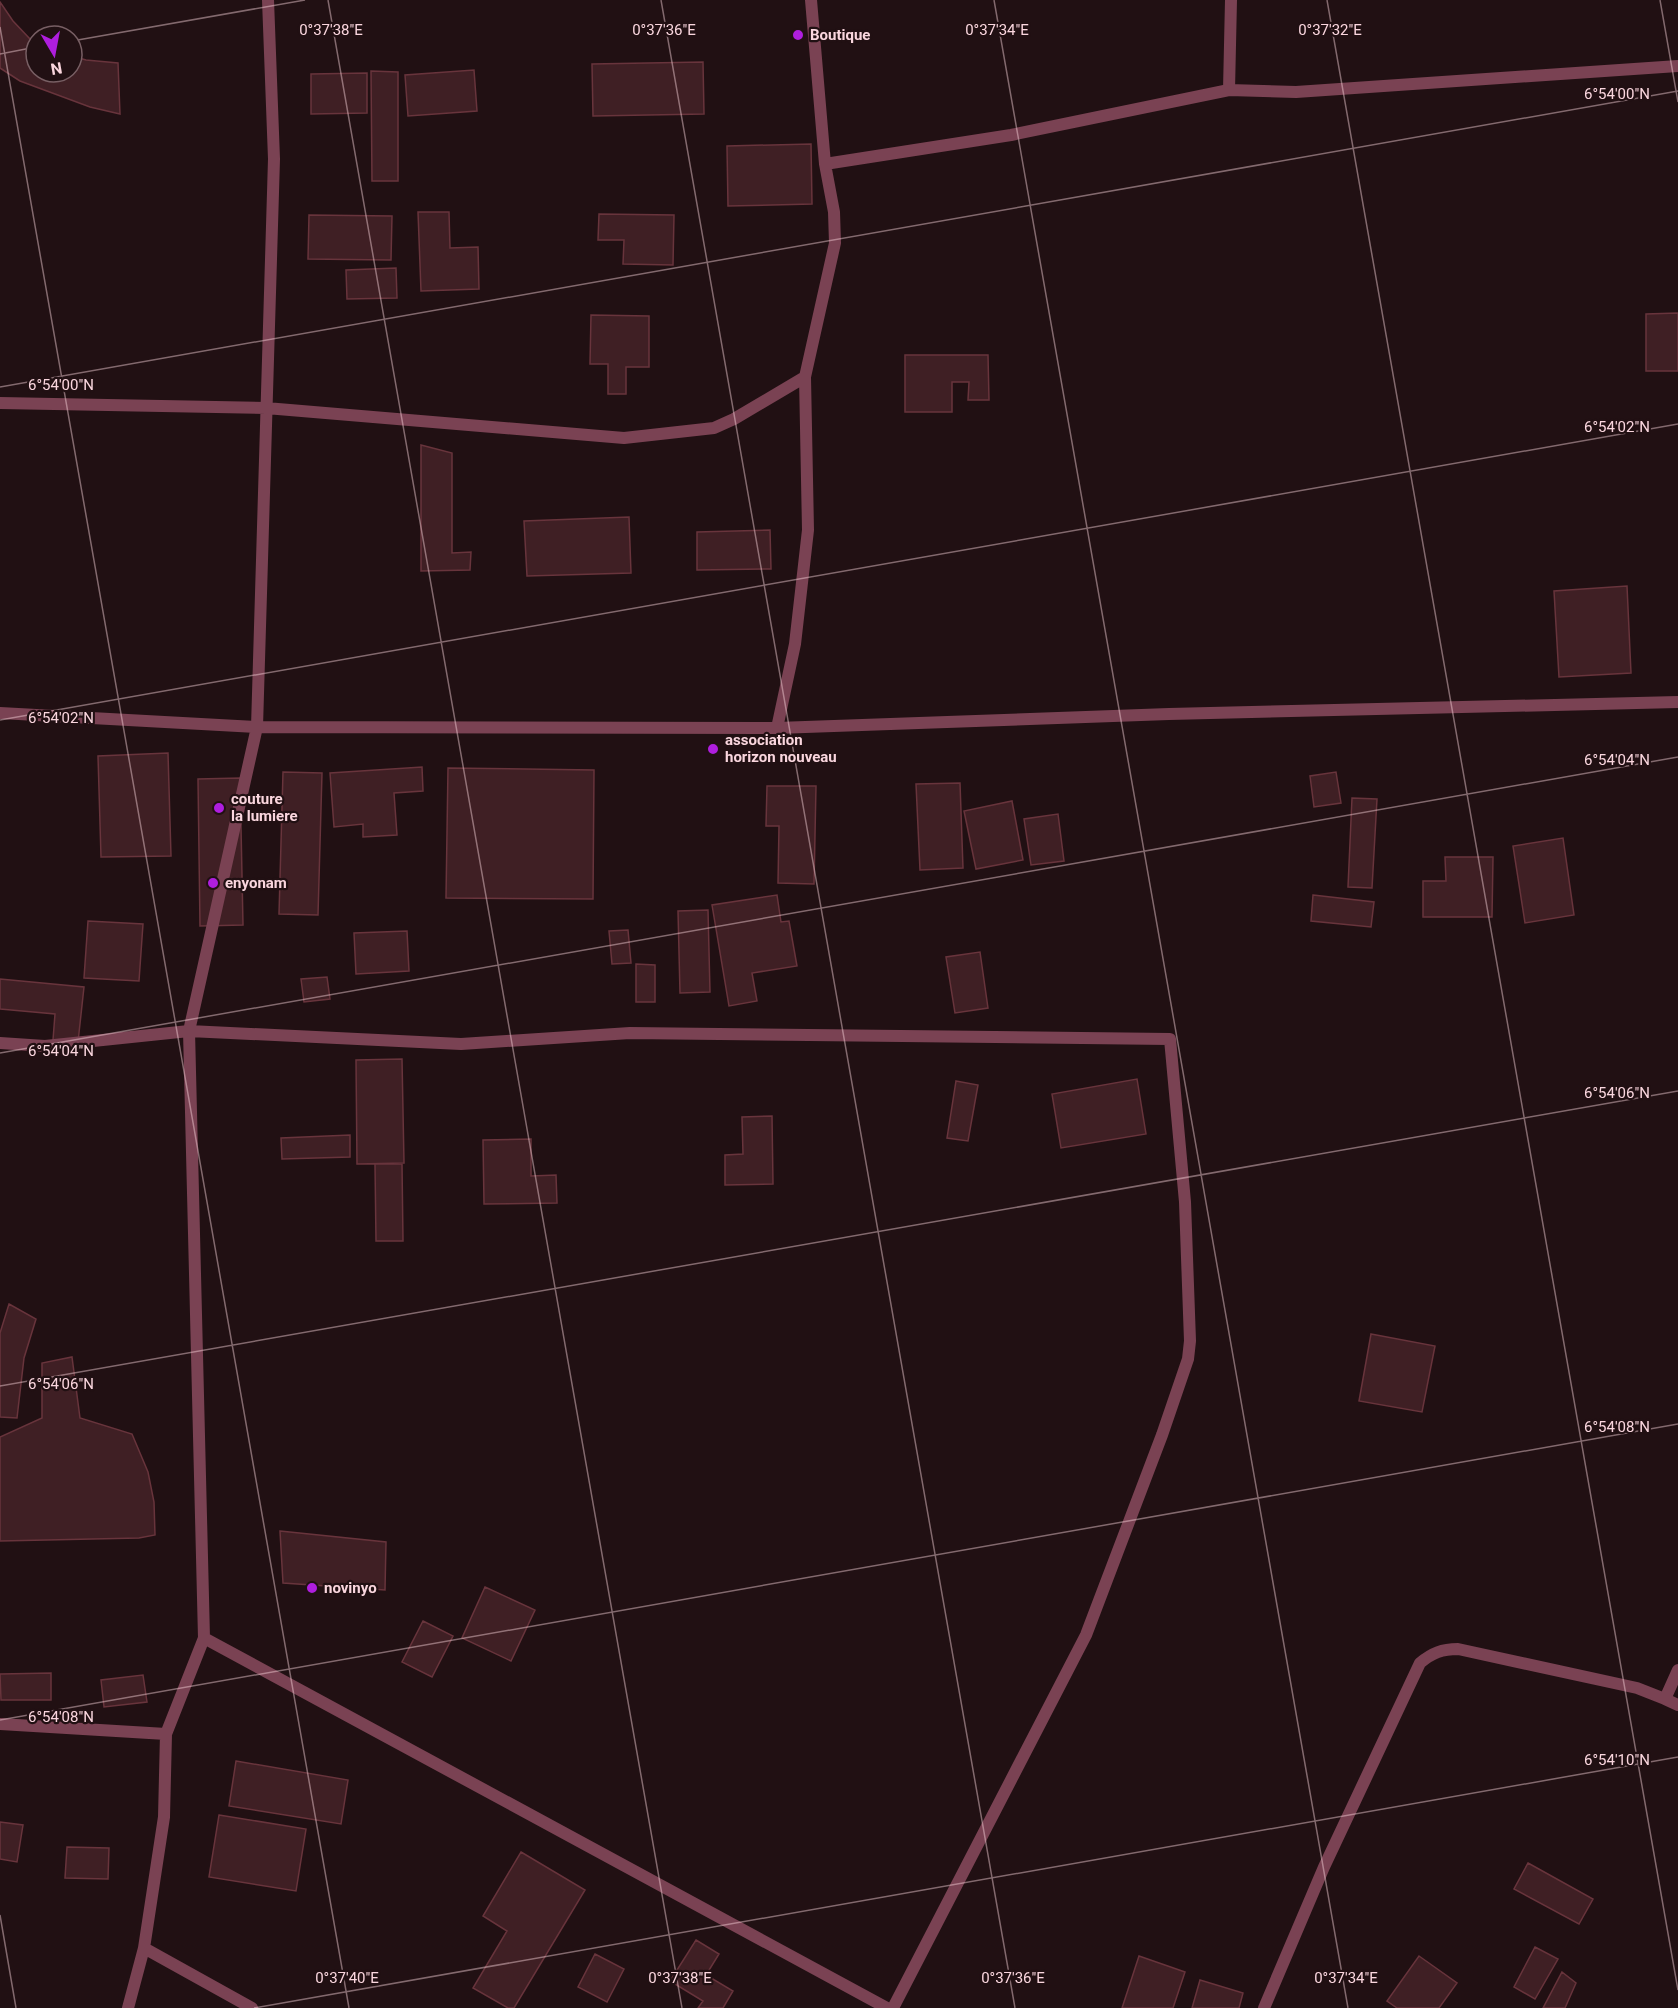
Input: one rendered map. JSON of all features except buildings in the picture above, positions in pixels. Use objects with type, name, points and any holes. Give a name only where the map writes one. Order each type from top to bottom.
[{"type":"street","points":[[128,2008],[144,1948],[164,1817],[166,1734],[204,1638],[189,1031],[257,727],[274,159],[268,0]]},
{"type":"street","points":[[777,728],[795,644],[808,530],[805,377],[835,243],[834,212],[825,164],[811,0]]},
{"type":"street","points":[[1229,90],[1231,0]]},
{"type":"street","points":[[825,164],[1011,135],[1229,90],[1296,92],[1678,66]]},
{"type":"street","points":[[0,403],[266,408],[624,438],[714,428],[734,419],[805,377]]},
{"type":"street","points":[[0,713],[257,727],[777,728],[1169,714],[1678,702]]},
{"type":"street","points":[[0,1042],[45,1046],[189,1031],[461,1044],[630,1033],[1170,1039],[1185,1202],[1190,1341],[1188,1359],[1162,1435],[1086,1635],[892,2008]]},
{"type":"street","points":[[204,1638],[887,2008]]},
{"type":"street","points":[[1264,2008],[1344,1824],[1420,1664],[1430,1655],[1438,1651],[1458,1649],[1637,1688],[1678,1705]]},
{"type":"street","points":[[1665,1699],[1678,1670]]},
{"type":"street","points":[[0,1724],[166,1734]]},
{"type":"street","points":[[144,1948],[252,2008]]},
{"type":"place","name":"Boutique","points":[[798,35]]},
{"type":"place","name":"association horizon nouveau","points":[[713,749]]},
{"type":"place","name":"couture la lumiere","points":[[219,808]]},
{"type":"place","name":"enyonam","points":[[213,883]]},
{"type":"place","name":"novinyo","points":[[312,1588]]}]
